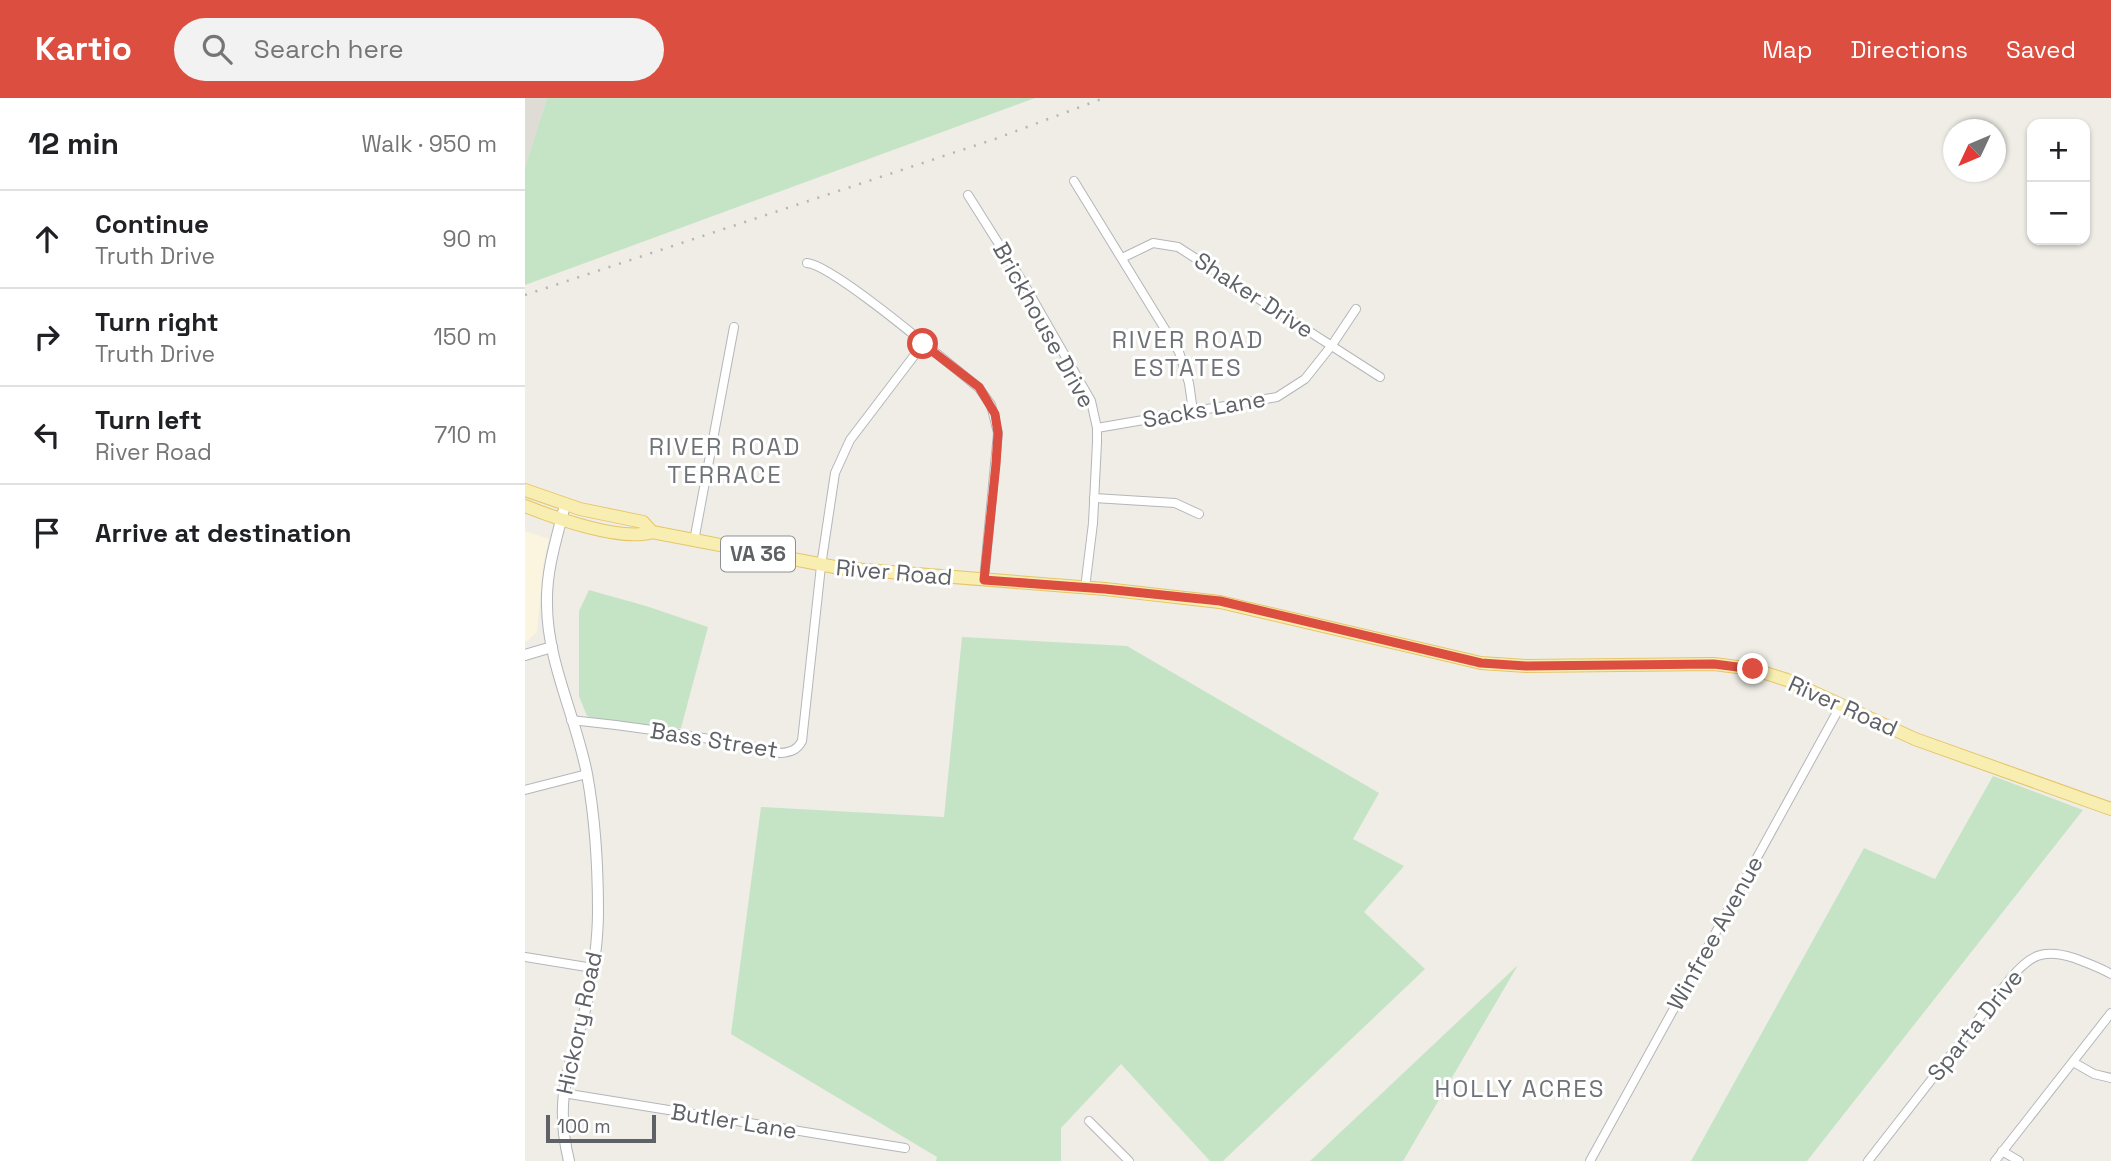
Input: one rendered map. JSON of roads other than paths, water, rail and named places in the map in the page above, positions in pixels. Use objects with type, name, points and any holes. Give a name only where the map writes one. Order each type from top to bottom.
[{"type":"main road","name":"River Road","points":[[525,490],[565,505],[643,522],[652,532]]},
{"type":"main road","points":[[525,655],[552,647],[547,618],[547,593],[551,560],[565,505]]},
{"type":"main road","name":"River Road","points":[[525,506],[561,520],[640,536],[652,532],[821,566],[1085,587],[1220,601],[1481,663],[1526,666],[1675,663],[1734,666],[1779,677],[1915,739],[2111,809]]},
{"type":"main road","name":"Hickory Road","points":[[552,647],[587,774],[597,878],[597,928],[593,968],[583,1016],[568,1063],[563,1093],[564,1138],[569,1161]]},
{"type":"street","points":[[1074,181],[1179,352],[1189,383],[1193,411]]},
{"type":"street","name":"Brickhouse Drive","points":[[968,194],[1085,388],[1094,414],[1097,428],[1094,498],[1085,587]]},
{"type":"street","name":"Shaker Drive","points":[[1122,258],[1153,243],[1178,247],[1380,377]]},
{"type":"street","points":[[807,263],[821,266],[845,283],[979,387],[995,414],[998,433],[996,464],[984,580]]},
{"type":"street","name":"Sacks Lane","points":[[1097,428],[1277,397],[1304,379],[1332,345],[1356,309]]},
{"type":"street","points":[[694,541],[734,327]]},
{"type":"street","points":[[821,566],[832,484],[839,460],[923,344]]},
{"type":"street","points":[[1094,498],[1175,503],[1199,514]]},
{"type":"street","name":"Bass Street","points":[[571,720],[625,725],[781,753],[795,750],[802,741],[804,729],[821,566]]},
{"type":"street","name":"Winfree Avenue","points":[[1590,1161],[1841,705]]},
{"type":"street","points":[[525,790],[587,774]]},
{"type":"street","name":"Sparta Drive","points":[[1868,1161],[2015,973],[2029,960],[2044,953],[2058,953],[2094,965],[2111,974]]},
{"type":"street","points":[[525,957],[593,968]]},
{"type":"street","points":[[1995,1161],[2111,1013]]},
{"type":"street","points":[[2073,1062],[2094,1074],[2111,1078]]},
{"type":"street","name":"Butler Lane","points":[[563,1093],[905,1148]]},
{"type":"street","points":[[1089,1121],[1129,1161]]},
{"type":"street","points":[[2002,1151],[2019,1161]]},
{"type":"railway","points":[[525,295],[995,139],[1104,98]]},
{"type":"district","name":"RIVER ROAD ESTATES","points":[[1188,354]]},
{"type":"district","name":"RIVER ROAD TERRACE","points":[[725,461]]},
{"type":"district","name":"HOLLY ACRES","points":[[1520,1089]]}]
